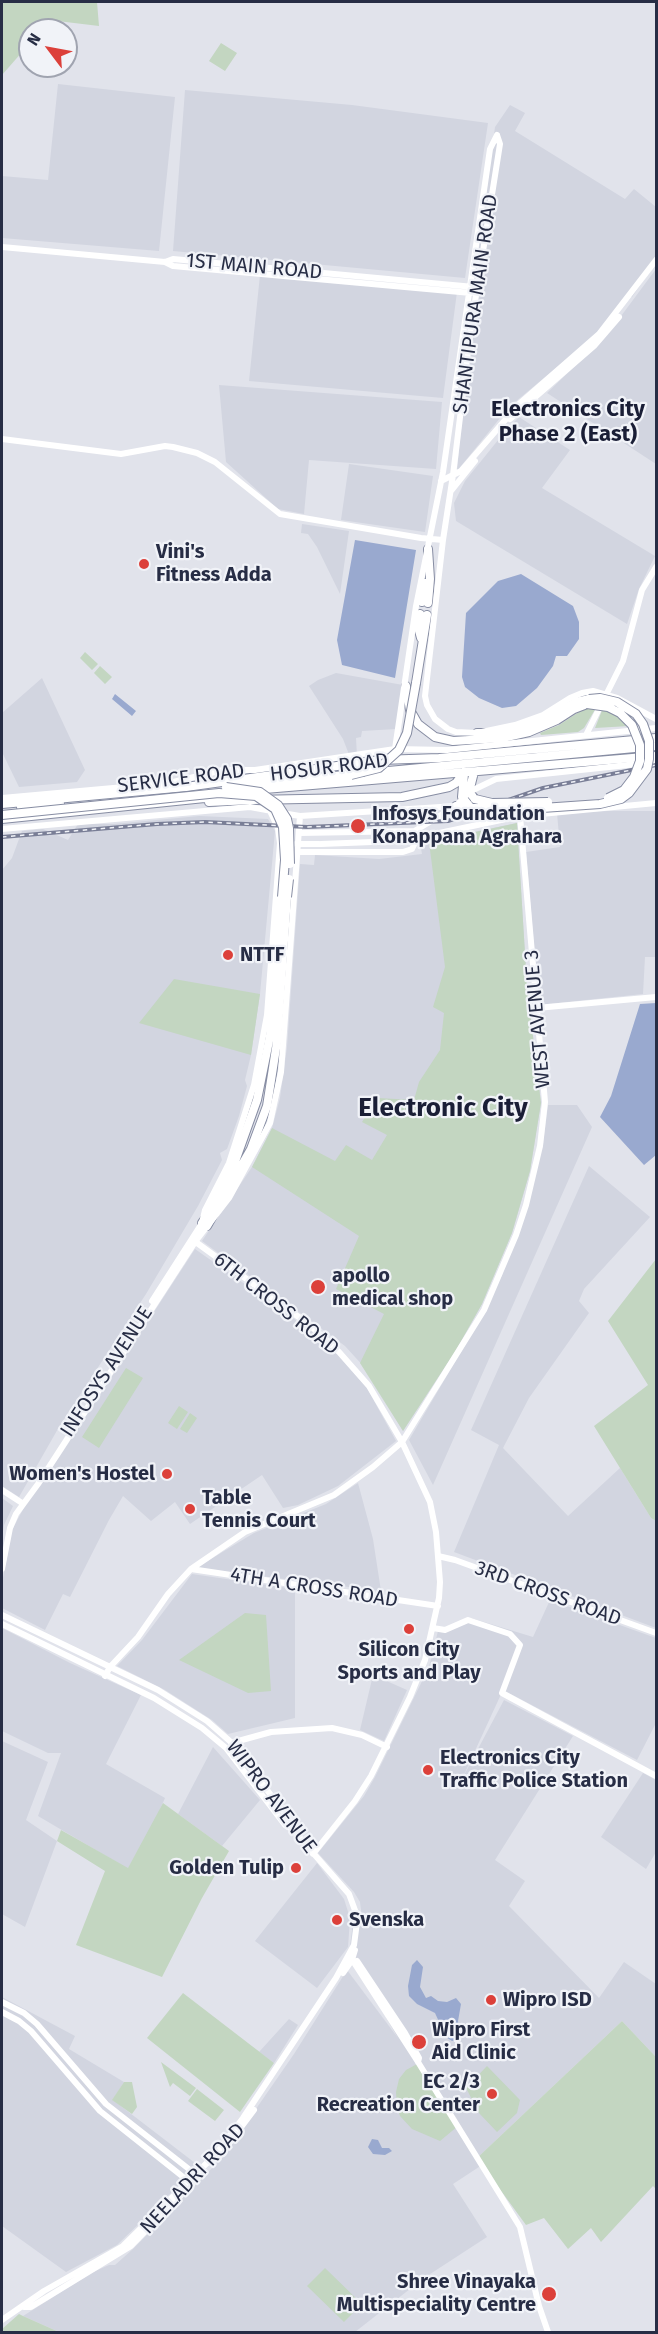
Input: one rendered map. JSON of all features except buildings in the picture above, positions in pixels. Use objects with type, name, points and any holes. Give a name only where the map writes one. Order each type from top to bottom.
[{"type":"highway","points":[[425,603],[428,549]]},
{"type":"highway","points":[[351,775],[379,768],[399,750],[406,733],[416,683],[422,643],[423,614]]},
{"type":"highway","points":[[406,686],[410,710],[418,724],[435,737],[453,741],[502,738],[529,732],[557,720],[588,701]]},
{"type":"highway","points":[[456,806],[528,809],[600,804],[621,799],[630,793],[647,769],[649,759],[649,741],[643,724],[636,714],[617,702],[600,698],[576,702],[540,723],[521,729],[477,733]]},
{"type":"highway","name":"HOSUR ROAD","points":[[2,804],[186,787],[380,760],[439,758],[657,738]]},
{"type":"highway","points":[[2,809],[657,746]]},
{"type":"highway","name":"HOSUR ROAD","points":[[2,819],[201,800],[263,789],[657,756]]},
{"type":"highway","points":[[473,805],[470,792],[474,771]]},
{"type":"highway","points":[[464,772],[461,790],[463,799],[473,805]]},
{"type":"highway","points":[[2,819],[179,804],[402,797],[449,788],[464,772]]},
{"type":"highway","points":[[204,1224],[242,1147],[257,1100],[270,1036],[291,840],[287,819],[272,799],[260,792],[226,787]]},
{"type":"highway","points":[[2,819],[219,794],[256,796],[274,809],[283,827],[285,897],[276,1042],[267,1106],[250,1149],[204,1224]]},
{"type":"street","points":[[395,749],[416,606],[441,481],[473,290],[490,149],[497,135]]},
{"type":"street","name":"1ST MAIN ROAD","points":[[2,247],[165,262],[173,260],[473,290]]},
{"type":"street","name":"SHANTIPURA MAIN ROAD","points":[[441,481],[468,465],[519,404],[600,334],[657,260]]},
{"type":"street","points":[[451,491],[509,420],[603,337],[657,266]]},
{"type":"street","name":"SHANTIPURA MAIN ROAD","points":[[473,290],[453,475],[425,696],[435,719],[448,729],[477,733]]},
{"type":"street","points":[[2,439],[121,454],[165,446],[173,447],[197,453],[215,462],[280,514],[443,540]]},
{"type":"street","points":[[586,735],[623,661],[642,590],[657,567]]},
{"type":"street","points":[[477,733],[532,720],[582,693],[593,691],[606,694],[657,719]]},
{"type":"street","name":"SERVICE ROAD","points":[[2,798],[169,783],[223,770],[255,770],[395,749],[447,750],[657,728]]},
{"type":"street","points":[[280,843],[399,841],[456,806],[470,792],[496,779],[657,762]]},
{"type":"street","points":[[298,852],[403,852],[412,849],[417,839],[425,836],[520,816],[657,803]]},
{"type":"street","name":"SERVICE ROAD","points":[[2,830],[250,807],[300,816],[456,806]]},
{"type":"street","points":[[204,1224],[205,1210],[229,1163],[239,1134],[260,1056],[267,1015],[280,843],[278,828],[270,811]]},
{"type":"street","points":[[204,1224],[218,1215],[229,1198],[270,1123],[274,1108],[281,1072],[300,816]]},
{"type":"street","name":"WEST AVENUE 3","points":[[105,1676],[110,1667],[138,1638],[168,1594],[190,1569],[246,1532],[334,1496],[402,1442],[484,1310],[516,1235],[526,1205],[540,1146],[545,1102],[520,816]]},
{"type":"street","points":[[299,833],[414,831]]},
{"type":"street","points":[[537,1008],[657,997]]},
{"type":"street","name":"INFOSYS AVENUE","points":[[21,1503],[204,1224]]},
{"type":"street","name":"6TH CROSS ROAD","points":[[193,1241],[311,1326],[339,1352],[369,1386],[402,1442],[430,1502],[438,1556],[438,1606],[421,1671],[387,1747],[356,1801],[313,1854]]},
{"type":"street","name":"INFOSYS AVENUE","points":[[21,1503],[38,1484],[165,1284]]},
{"type":"street","points":[[2,1490],[21,1503]]},
{"type":"street","points":[[2,1558],[8,1527],[21,1503]]},
{"type":"street","points":[[2,1569],[10,1528],[21,1503]]},
{"type":"street","name":"3RD CROSS ROAD","points":[[438,1556],[455,1560],[657,1633]]},
{"type":"street","name":"4TH A CROSS ROAD","points":[[190,1569],[438,1606]]},
{"type":"street","name":"WIPRO AVENUE","points":[[2,1615],[158,1690],[207,1721],[232,1743],[291,1822],[293,1830]]},
{"type":"street","points":[[433,1628],[445,1630],[468,1620],[510,1634],[520,1645],[502,1693],[657,1776]]},
{"type":"street","name":"WIPRO AVENUE","points":[[2,1624],[154,1698],[202,1728],[226,1748],[285,1825],[293,1830],[349,1894],[356,1913],[354,1945],[350,1956]]},
{"type":"street","points":[[226,1748],[232,1743],[271,1732],[332,1728],[362,1735],[387,1747]]},
{"type":"street","points":[[350,1956],[381,1995],[405,2033],[419,2058],[418,2062],[520,2227],[538,2306],[548,2332]]},
{"type":"street","name":"NEELADRI ROAD","points":[[2,2320],[24,2307],[31,2307],[131,2246],[198,2176],[243,2118],[350,1956]]},
{"type":"street","points":[[2,2001],[38,2024],[106,2104],[198,2176]]},
{"type":"street","points":[[2,2012],[31,2031],[100,2111],[191,2183]]},
{"type":"shaded area","points":[[58,84],[175,97],[159,251],[2,238],[2,176],[48,180]]},
{"type":"shaded area","points":[[185,90],[352,105],[488,123],[465,278],[173,251]]},
{"type":"shaded area","points":[[510,105],[525,113],[515,131],[625,199],[634,189],[656,207],[656,263],[632,297],[628,297],[591,339],[509,407],[457,471],[477,262],[495,127]]},
{"type":"shaded area","points":[[656,269],[656,464],[547,393],[607,335]]},
{"type":"shaded area","points":[[260,275],[457,292],[443,398],[249,381]]},
{"type":"shaded area","points":[[219,385],[442,402],[436,469],[309,460],[304,514],[278,509],[226,462]]},
{"type":"shaded area","points":[[519,417],[570,450],[542,488],[655,556],[639,589],[627,624],[456,521],[454,503],[465,481]]},
{"type":"shaded area","points":[[349,464],[433,476],[425,532],[341,520]]},
{"type":"shaded area","points":[[302,524],[349,531],[340,594],[317,547],[308,534],[301,533]]},
{"type":"shaded area","points":[[336,673],[403,685],[396,729],[362,731],[361,737],[356,738],[357,756],[350,757],[343,739],[309,686]]},
{"type":"shaded area","points":[[42,678],[85,770],[77,782],[19,787],[2,752],[2,713]]},
{"type":"shaded area","points":[[656,811],[656,950],[655,957],[645,957],[643,994],[539,1005],[526,852],[560,847],[557,813]]},
{"type":"shaded area","points":[[199,816],[268,819],[275,831],[260,994],[245,1080],[247,1086],[227,1149],[220,1153],[222,1160],[198,1206],[146,1294],[59,1427],[19,1497],[2,1486],[2,870],[12,858],[22,831],[43,829],[68,840],[78,824],[114,824]]},
{"type":"shaded area","points":[[517,823],[527,986],[541,1103],[530,1171],[512,1233],[482,1304],[456,1350],[403,1431],[365,1368],[345,1346],[202,1241],[252,1167],[272,1128],[280,1098],[287,1047],[300,864],[314,865],[315,855],[379,859],[422,854],[420,843]]},
{"type":"shaded area","points":[[548,1105],[577,1105],[592,1127],[433,1485],[409,1440],[485,1311],[502,1275],[543,1145]]},
{"type":"shaded area","points":[[589,1166],[650,1217],[584,1289],[579,1301],[589,1313],[529,1398],[503,1448],[568,1516],[620,1468],[651,1518],[656,1521],[656,1628],[454,1552],[499,1445],[471,1430]]},
{"type":"shaded area","points":[[195,1249],[310,1330],[338,1354],[367,1388],[396,1441],[338,1486],[298,1505],[283,1508],[262,1475],[190,1524],[175,1502],[151,1521],[123,1496],[70,1597],[63,1594],[45,1630],[2,1608],[2,1583],[12,1530],[27,1502],[60,1456]]},
{"type":"shaded area","points":[[358,1483],[373,1539],[381,1591],[196,1568],[254,1533],[326,1504]]},
{"type":"shaded area","points":[[2,1498],[13,1506],[4,1525],[2,1538]]},
{"type":"shaded area","points":[[192,1574],[295,1589],[295,1718],[228,1734],[212,1720],[165,1690],[117,1666],[142,1640]]},
{"type":"shaded area","points":[[550,1600],[656,1638],[656,1723],[637,1760],[503,1690],[462,1779],[504,1700],[573,1736],[495,1860],[525,1881],[509,1906],[599,1998],[624,1962],[656,1984],[656,2057],[622,2021],[477,2158],[482,2165],[453,2184],[487,2237],[424,2278],[355,2332],[59,2332],[23,2316],[93,2272],[109,2265],[115,2265],[222,2158],[294,2054],[347,1970],[398,2038],[349,1954],[353,1923],[363,1925],[360,1902],[354,1892],[318,1853],[364,1796],[375,1777],[429,1667],[438,1631],[471,1618],[533,1637]]},
{"type":"shaded area","points":[[2,1628],[70,1663],[141,1695],[106,1764],[165,1798],[128,1869],[38,1816],[61,1753],[48,1753],[2,1731]]},
{"type":"shaded area","points":[[373,1675],[407,1690],[384,1741],[360,1730]]},
{"type":"shaded area","points":[[2,1741],[48,1762],[26,1820],[57,1841],[25,1927],[2,1914]]},
{"type":"shaded area","points":[[213,1747],[260,1800],[222,1846],[178,1814]]},
{"type":"shaded area","points":[[643,1773],[656,1780],[656,1852],[646,1869],[601,1837]]},
{"type":"shaded area","points":[[317,1863],[344,1899],[350,1918],[348,1947],[317,1988],[255,1941]]},
{"type":"shaded area","points":[[2,1997],[75,2036],[69,2049],[124,2082],[113,2100],[199,2166],[117,2245],[66,2272],[2,2226]]},
{"type":"shaded area","points":[[289,2019],[298,2025],[274,2063],[259,2052]]},
{"type":"green space","points":[[2,2],[97,2],[99,26],[78,23],[78,18],[18,18],[18,57],[2,75]]},
{"type":"green space","points":[[221,43],[237,53],[225,71],[209,61]]},
{"type":"green space","points":[[85,652],[98,664],[92,670],[80,658]]},
{"type":"green space","points":[[100,666],[112,677],[105,684],[94,673]]},
{"type":"green space","points":[[585,708],[596,708],[584,728],[578,732],[541,735],[540,733],[559,725]]},
{"type":"green space","points":[[603,708],[614,713],[629,726],[595,728]]},
{"type":"green space","points":[[517,823],[527,986],[541,1103],[530,1171],[512,1233],[482,1304],[456,1350],[403,1431],[360,1363],[384,1314],[336,1289],[359,1236],[252,1167],[272,1128],[335,1161],[346,1145],[372,1160],[387,1135],[362,1122],[378,1098],[414,1100],[419,1082],[440,1050],[444,1013],[433,1007],[445,967],[429,842]]},
{"type":"green space","points":[[174,979],[260,994],[251,1055],[139,1023]]},
{"type":"green space","points":[[656,1259],[656,1521],[651,1518],[594,1426],[648,1385],[608,1321]]},
{"type":"green space","points":[[126,1368],[143,1378],[99,1448],[82,1437]]},
{"type":"green space","points":[[179,1406],[188,1412],[177,1429],[168,1423]]},
{"type":"green space","points":[[190,1413],[197,1418],[187,1433],[180,1429]]},
{"type":"green space","points":[[245,1613],[266,1615],[271,1691],[248,1693],[179,1660]]},
{"type":"green space","points":[[163,1803],[229,1851],[162,1977],[76,1945],[105,1871],[57,1841],[61,1830],[128,1868]]},
{"type":"green space","points":[[183,1993],[274,2063],[240,2112],[147,2038]]},
{"type":"green space","points":[[622,2021],[656,2057],[656,2189],[653,2186],[601,2242],[591,2228],[568,2249],[544,2218],[526,2225],[477,2158]]},
{"type":"green space","points":[[161,2062],[196,2088],[190,2096],[173,2083],[170,2087]]},
{"type":"green space","points":[[419,2063],[458,2126],[440,2141],[412,2129],[400,2116],[397,2108],[396,2092],[399,2079],[406,2070]]},
{"type":"green space","name":"EC 2/3 Recreation Center","points":[[487,2066],[520,2100],[517,2113],[497,2132],[479,2113],[466,2088]]},
{"type":"green space","points":[[124,2082],[132,2082],[137,2107],[132,2114],[112,2100]]},
{"type":"green space","points":[[197,2089],[224,2110],[215,2121],[188,2101]]},
{"type":"green space","points":[[325,2268],[362,2304],[344,2322],[307,2286]]},
{"type":"green space","points":[[19,2314],[59,2332],[2,2332],[2,2329]]},
{"type":"water","points":[[355,540],[416,550],[395,678],[342,665],[337,640]]},
{"type":"water","points":[[521,574],[573,606],[579,622],[579,639],[567,656],[556,656],[553,666],[537,688],[516,706],[502,708],[479,698],[465,687],[462,677],[466,613],[498,581]]},
{"type":"water","points":[[115,694],[136,711],[132,716],[112,699]]},
{"type":"water","points":[[656,1003],[656,1155],[644,1165],[600,1117],[611,1096],[640,1004]]},
{"type":"water","points":[[417,1960],[423,1967],[420,1987],[426,1998],[431,1996],[438,2001],[447,2002],[456,1998],[461,2004],[458,2040],[452,2041],[446,2037],[435,2013],[417,2004],[409,1996],[408,1986],[412,1965]]},
{"type":"water","points":[[372,2139],[378,2140],[382,2148],[389,2148],[392,2151],[385,2155],[373,2154],[368,2147]]},
{"type":"railway","points":[[2,837],[205,822],[307,827],[448,821],[543,788],[656,765]]},
{"type":"place","name":"Vini's Fitness Adda","points":[[144,564]]},
{"type":"place","name":"Infosys Foundation Konappana Agrahara","points":[[358,826]]},
{"type":"place","name":"NTTF","points":[[228,955]]},
{"type":"place","name":"apollo medical shop","points":[[318,1287]]},
{"type":"place","name":"Women's Hostel","points":[[167,1474]]},
{"type":"place","name":"Table Tennis Court","points":[[190,1509]]},
{"type":"place","name":"Silicon City Sports and Play","points":[[409,1629]]},
{"type":"place","name":"Electronics City Traffic Police Station","points":[[428,1770]]},
{"type":"place","name":"Golden Tulip","points":[[296,1868]]},
{"type":"place","name":"Svenska","points":[[337,1920]]},
{"type":"place","name":"Wipro ISD","points":[[491,2000]]},
{"type":"place","name":"Wipro First Aid Clinic","points":[[419,2042]]},
{"type":"place","name":"EC 2/3 Recreation Center","points":[[492,2094]]},
{"type":"place","name":"Shree Vinayaka Multispeciality Centre","points":[[549,2294]]},
{"type":"district","name":"Electronics City Phase 2 (East)","points":[[568,422]]},
{"type":"district","name":"Electronic City","points":[[443,1109]]}]
